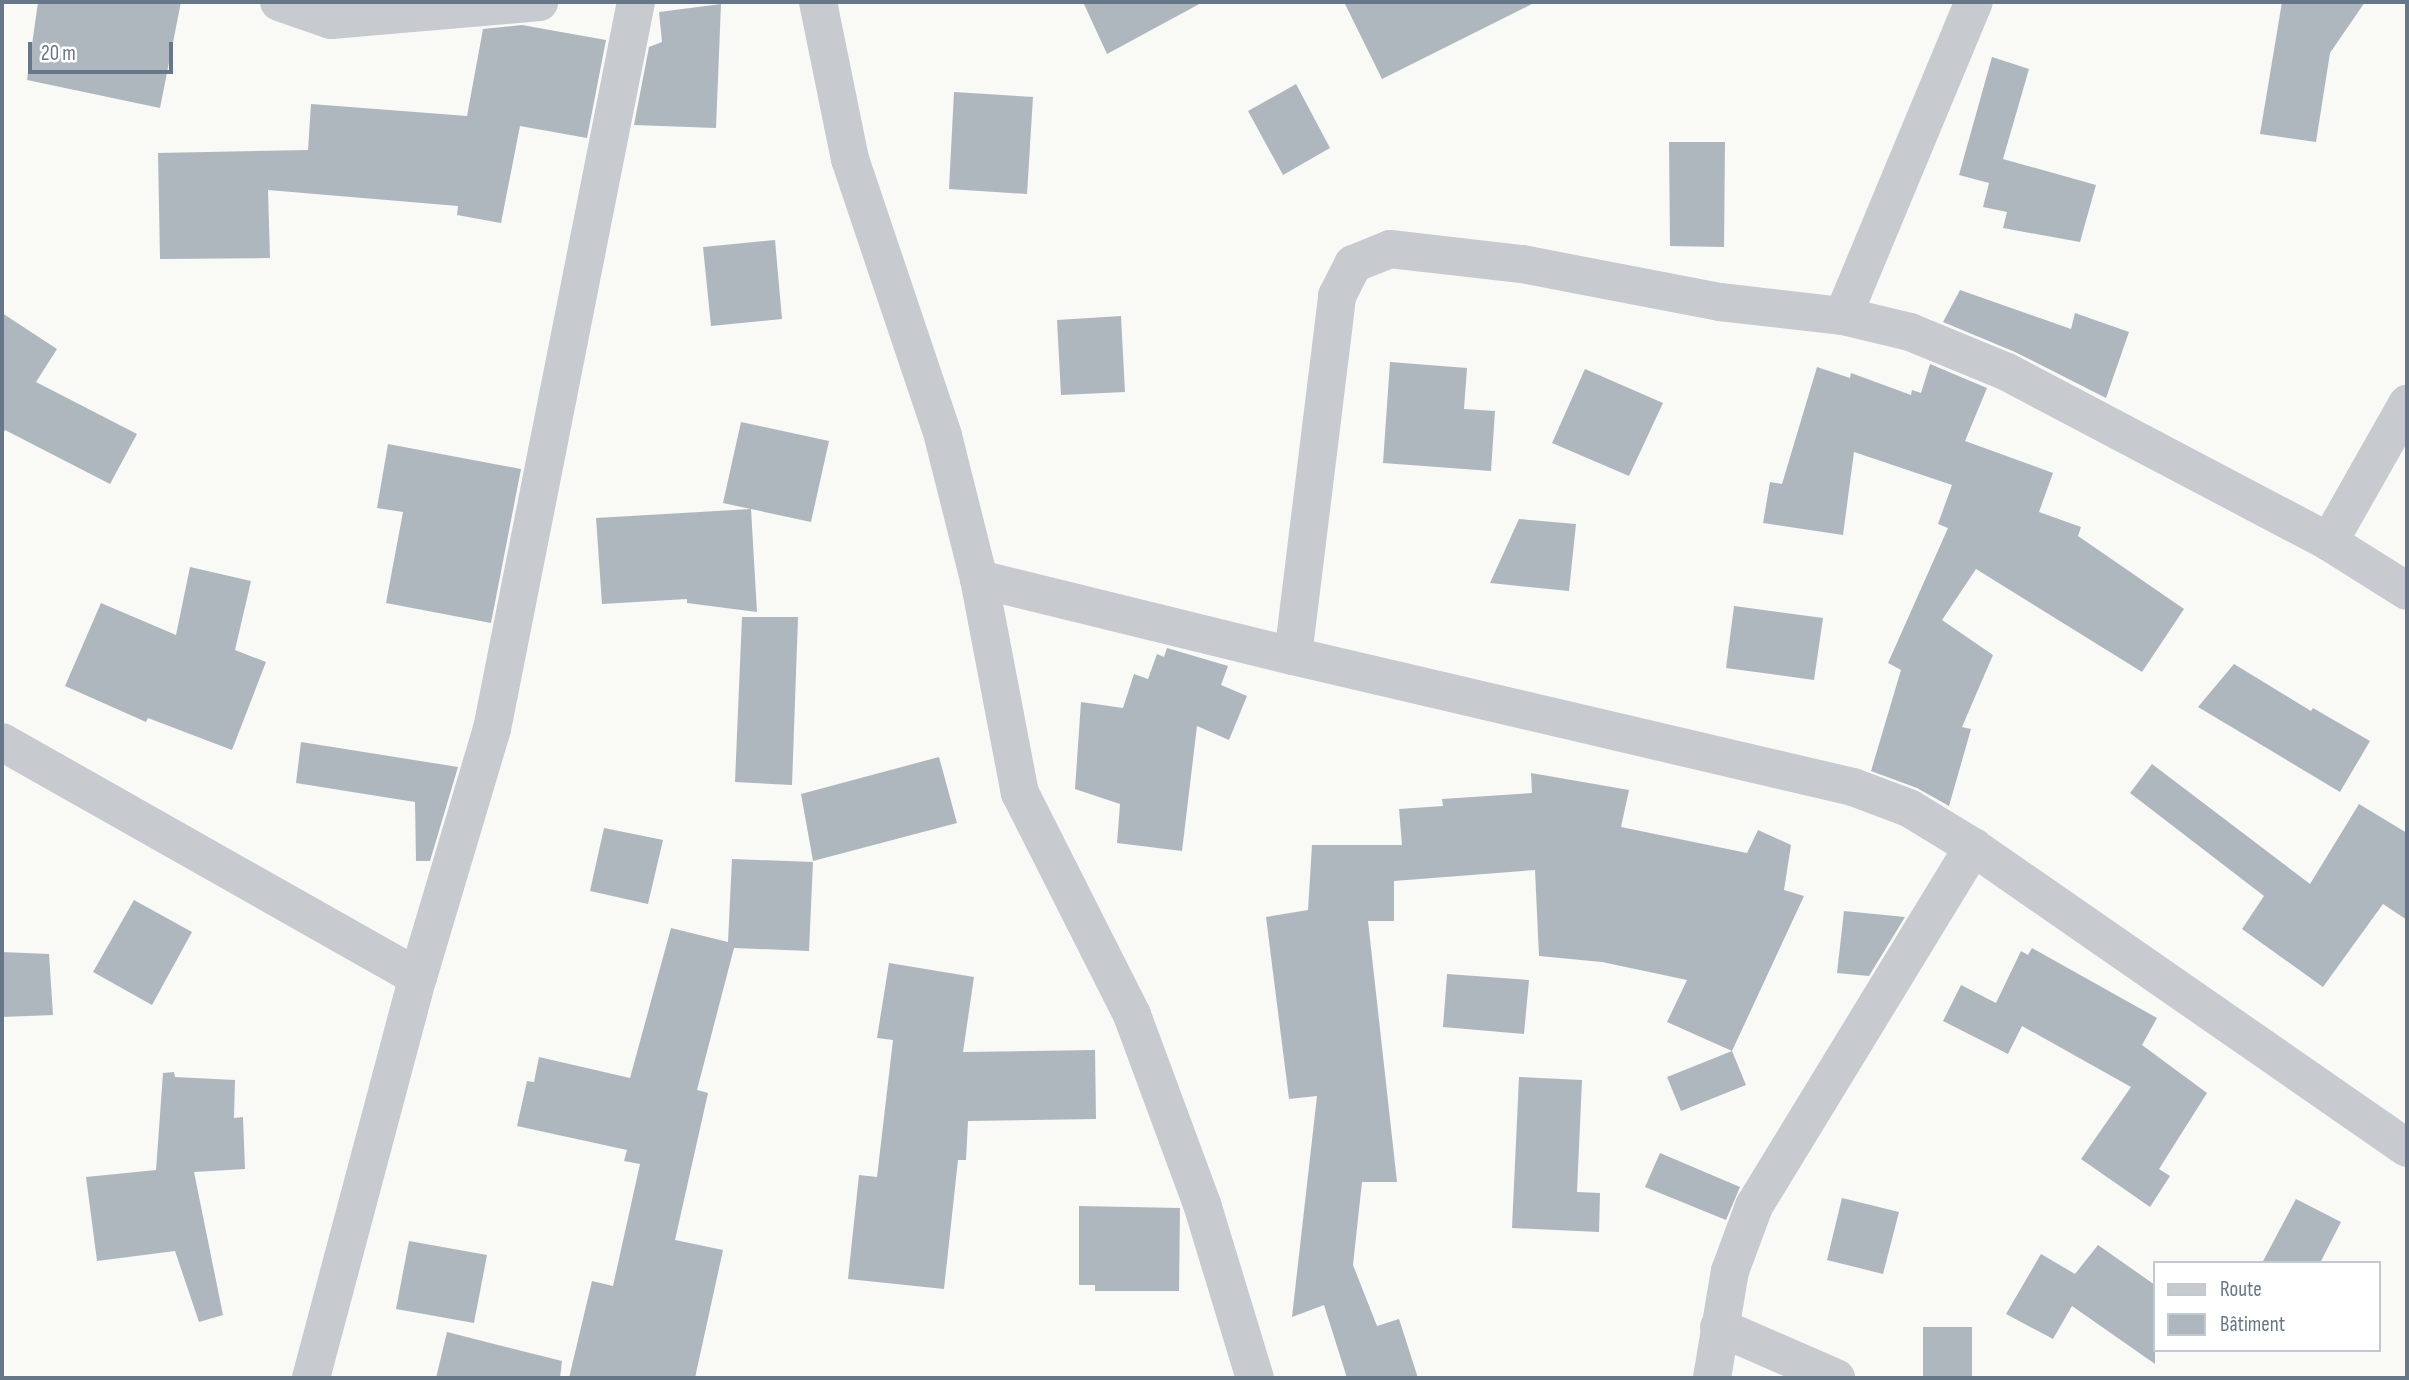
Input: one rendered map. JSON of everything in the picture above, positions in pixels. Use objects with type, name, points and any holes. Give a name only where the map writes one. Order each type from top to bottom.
[{"type":"street","points":[[279,2],[331,20],[539,2]]},
{"type":"street","points":[[311,1378],[418,977],[492,729],[636,2]]},
{"type":"street","points":[[818,2],[850,159],[943,436],[979,579],[1020,793],[1132,1015],[1202,1204],[1255,1378]]},
{"type":"street","points":[[1843,316],[1974,2]]},
{"type":"street","points":[[1293,656],[1337,296],[1353,264],[1390,249],[1522,264],[1720,302],[1843,316],[1910,332],[2007,372],[2329,542],[2407,591]]},
{"type":"street","points":[[2329,542],[2407,404]]},
{"type":"street","points":[[979,579],[1293,656],[1853,787],[1909,808],[1973,847],[2407,1148]]},
{"type":"street","points":[[2,742],[418,977]]},
{"type":"street","points":[[1712,1378],[1730,1271],[1754,1206],[1973,847]]},
{"type":"street","points":[[1719,1327],[1836,1378]]},
{"type":"building","points":[[38,2],[181,2],[160,108],[27,80]]},
{"type":"building","points":[[1083,2],[1203,2],[1107,54]]},
{"type":"building","points":[[1344,2],[1536,2],[1382,79]]},
{"type":"building","points":[[2282,2],[2365,2],[2330,53],[2316,142],[2260,134]]},
{"type":"building","points":[[721,4],[716,128],[634,125],[649,47],[662,42],[659,12]]},
{"type":"building","points":[[522,25],[606,40],[587,138],[520,126],[501,223],[457,215],[458,206],[268,190],[270,258],[160,259],[158,153],[308,150],[311,104],[467,116],[483,29]]},
{"type":"building","points":[[1992,57],[2029,69],[2003,159],[2096,185],[2080,242],[2003,228],[2007,212],[1983,207],[1989,183],[1959,175]]},
{"type":"building","points":[[1296,84],[1330,148],[1283,175],[1248,111]]},
{"type":"building","points":[[954,92],[1033,97],[1027,194],[949,189]]},
{"type":"building","points":[[1669,142],[1725,142],[1724,247],[1670,246]]},
{"type":"building","points":[[775,240],[782,319],[711,326],[703,247]]},
{"type":"building","points":[[1960,290],[2071,329],[2075,313],[2129,332],[2106,398],[2015,352],[1943,322]]},
{"type":"building","points":[[2,313],[57,349],[36,382],[137,434],[110,484],[5,430],[2,436]]},
{"type":"building","points":[[1121,316],[1125,392],[1061,395],[1057,320]]},
{"type":"building","points":[[1390,362],[1467,368],[1464,409],[1495,411],[1491,471],[1383,463]]},
{"type":"building","points":[[1930,364],[1987,388],[1965,441],[2053,473],[2039,512],[2081,527],[2078,536],[2184,609],[2142,672],[1976,569],[1942,620],[1993,655],[1962,727],[1971,729],[1949,806],[1917,788],[1871,771],[1901,670],[1888,663],[1948,528],[1938,524],[1952,485],[1854,452],[1843,535],[1763,523],[1770,482],[1782,484],[1817,367],[1850,378],[1851,373],[1911,395],[1912,390],[1921,393]]},
{"type":"building","points":[[1585,369],[1663,403],[1629,476],[1552,443]]},
{"type":"building","points":[[741,422],[829,441],[811,522],[723,503]]},
{"type":"building","points":[[388,444],[521,469],[491,623],[386,603],[403,512],[377,508]]},
{"type":"building","points":[[751,509],[757,612],[687,603],[687,599],[602,604],[596,518]]},
{"type":"building","points":[[1519,519],[1576,524],[1569,591],[1490,583]]},
{"type":"building","points":[[190,567],[251,581],[235,650],[266,662],[232,750],[148,718],[146,722],[65,686],[101,603],[176,635]]},
{"type":"building","points":[[1734,606],[1823,618],[1814,680],[1726,668]]},
{"type":"building","points":[[742,617],[798,617],[792,785],[735,782]]},
{"type":"building","points":[[1167,648],[1228,666],[1221,685],[1247,696],[1229,740],[1197,726],[1182,851],[1117,843],[1120,804],[1075,789],[1081,702],[1123,708],[1134,674],[1148,679],[1157,654],[1164,657]]},
{"type":"building","points":[[2234,664],[2311,711],[2313,708],[2370,741],[2340,792],[2198,707]]},
{"type":"building","points":[[301,742],[458,767],[430,861],[416,861],[415,802],[296,783]]},
{"type":"building","points":[[939,757],[957,823],[813,861],[801,794]]},
{"type":"building","points":[[2152,764],[2310,884],[2359,804],[2407,833],[2407,920],[2383,904],[2323,987],[2242,929],[2264,896],[2130,793]]},
{"type":"building","points":[[1531,773],[1629,790],[1621,827],[1747,853],[1758,830],[1791,845],[1784,890],[1804,896],[1732,1051],[1667,1022],[1687,980],[1602,962],[1539,956],[1535,870],[1394,881],[1394,921],[1368,921],[1397,1182],[1362,1182],[1353,1265],[1377,1326],[1399,1319],[1418,1378],[1347,1378],[1324,1305],[1292,1317],[1317,1096],[1289,1099],[1266,917],[1308,910],[1312,845],[1402,845],[1399,809],[1443,806],[1442,799],[1532,793]]},
{"type":"building","points":[[604,828],[663,840],[648,904],[590,891]]},
{"type":"building","points":[[732,859],[813,862],[809,951],[734,948],[697,1090],[708,1093],[675,1240],[723,1250],[695,1378],[569,1378],[592,1281],[613,1286],[640,1164],[624,1161],[627,1150],[517,1126],[527,1081],[534,1082],[539,1057],[630,1078],[671,928],[728,942]]},
{"type":"building","points":[[134,900],[192,932],[152,1005],[93,972]]},
{"type":"building","points":[[1844,911],[1905,917],[1869,976],[1837,973]]},
{"type":"building","points":[[2032,948],[2157,1018],[2142,1045],[2207,1093],[2159,1169],[2170,1176],[2150,1207],[2081,1159],[2131,1087],[2022,1026],[2008,1054],[1943,1021],[1961,985],[1996,1003],[2021,951],[2028,955]]},
{"type":"building","points":[[2,952],[49,954],[53,1015],[2,1017]]},
{"type":"building","points":[[889,963],[974,977],[963,1052],[1095,1050],[1096,1119],[968,1121],[966,1160],[958,1160],[944,1289],[848,1279],[859,1175],[877,1177],[893,1040],[877,1038]]},
{"type":"building","points":[[1447,974],[1529,980],[1524,1034],[1443,1027]]},
{"type":"building","points":[[1732,1051],[1746,1085],[1681,1111],[1667,1077]]},
{"type":"building","points":[[174,1072],[175,1077],[235,1080],[234,1118],[243,1117],[245,1169],[194,1172],[223,1315],[199,1322],[175,1251],[97,1261],[86,1177],[156,1170],[163,1073]]},
{"type":"building","points":[[1519,1077],[1582,1080],[1577,1192],[1600,1193],[1599,1232],[1512,1228]]},
{"type":"building","points":[[1660,1153],[1740,1187],[1726,1220],[1645,1187]]},
{"type":"building","points":[[1842,1198],[1899,1212],[1883,1274],[1827,1260]]},
{"type":"building","points":[[2296,1199],[2341,1222],[2321,1261],[2263,1261]]},
{"type":"building","points":[[1079,1206],[1180,1208],[1179,1291],[1095,1291],[1095,1285],[1079,1285]]},
{"type":"building","points":[[409,1241],[487,1255],[474,1323],[396,1309]]},
{"type":"building","points":[[2098,1245],[2154,1284],[2155,1364],[2072,1306],[2053,1339],[2006,1314],[2041,1254],[2075,1274]]},
{"type":"building","points":[[1923,1327],[1972,1327],[1972,1378],[1923,1378]]},
{"type":"building","points":[[447,1332],[562,1361],[560,1378],[436,1378]]}]
